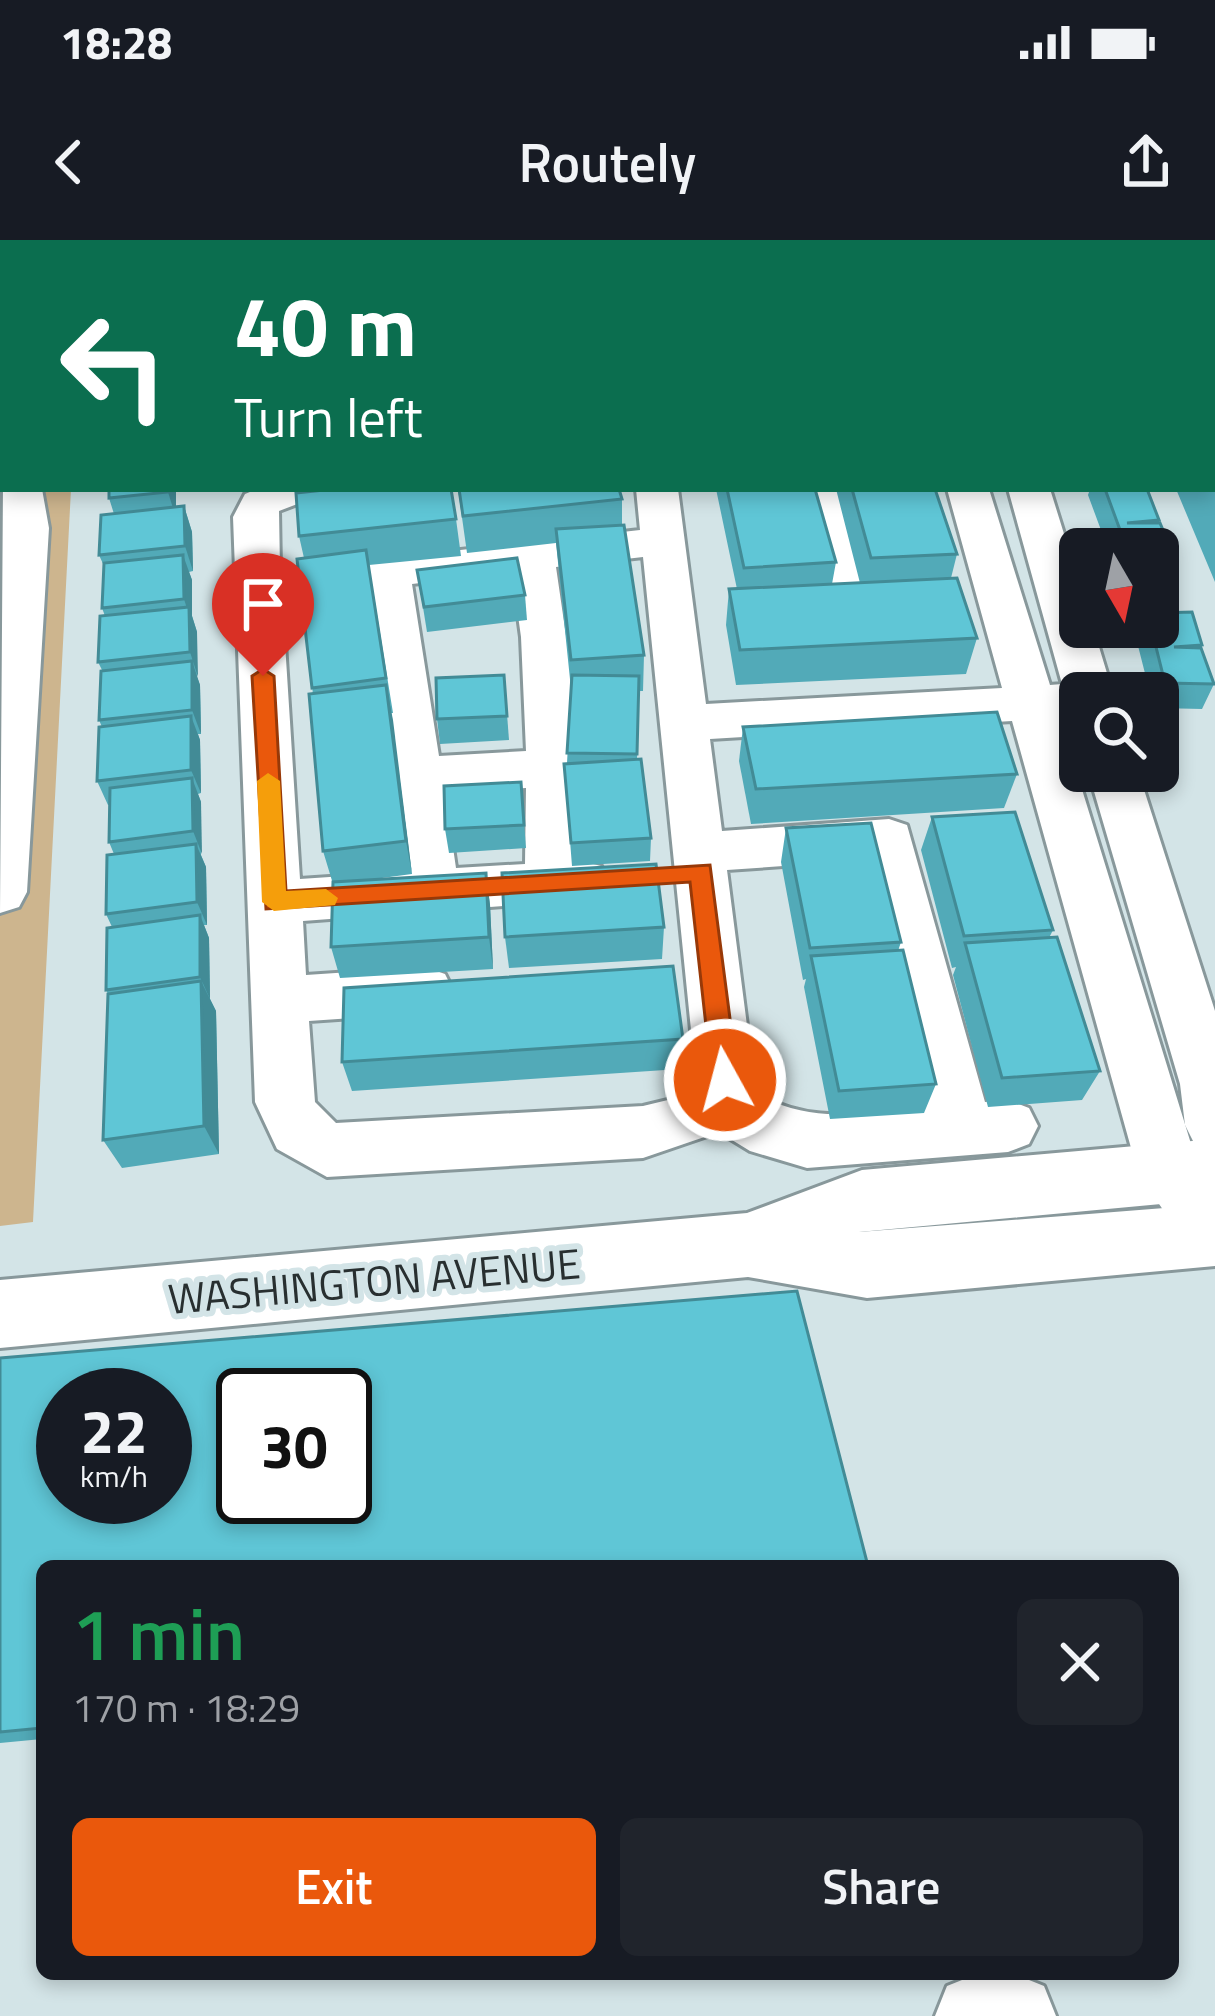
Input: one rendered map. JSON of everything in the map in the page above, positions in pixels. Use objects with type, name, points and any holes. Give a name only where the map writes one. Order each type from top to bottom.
[{"type":"main road","name":"WASHINGTON AVENUE","points":[[0,1313],[748,1246],[867,1266],[1011,1173],[1192,1171]]},
{"type":"main road","name":"WASHINGTON AVENUE","points":[[1011,1173],[1215,1235]]},
{"type":"street","points":[[0,892],[10,620],[27,528],[21,492]]},
{"type":"street","points":[[259,495],[254,517],[285,1102],[298,1131],[327,1150],[643,1132],[691,1120],[718,1101],[725,1080],[687,974],[671,869],[692,619],[663,542],[657,492]]},
{"type":"street","points":[[806,611],[876,607],[821,492]]},
{"type":"street","points":[[969,492],[1028,703],[1215,1235]]},
{"type":"street","points":[[1030,492],[1084,672]]},
{"type":"street","points":[[258,586],[663,542]]},
{"type":"street","points":[[531,556],[542,604],[551,768],[551,882]]},
{"type":"street","points":[[388,572],[433,890]]},
{"type":"street","points":[[684,723],[1059,701]]},
{"type":"street","points":[[417,776],[551,768]]},
{"type":"street","points":[[1119,792],[1209,1084],[1215,1125]]},
{"type":"street","points":[[274,902],[551,882],[909,838],[1011,1173],[807,1142],[772,1133],[718,1101]]},
{"type":"street","points":[[280,1000],[474,987]]},
{"type":"shaded area","points":[[0,492],[71,492],[33,1222],[0,1226]]},
{"type":"building","points":[[109,492],[168,492],[109,498]]},
{"type":"building","points":[[452,492],[456,519],[299,536],[296,493]]},
{"type":"building","points":[[459,492],[620,492],[622,499],[463,516]]},
{"type":"building","points":[[728,492],[816,492],[836,562],[744,568]]},
{"type":"building","points":[[853,492],[936,492],[957,554],[871,558]]},
{"type":"building","points":[[1106,492],[1148,492],[1159,520],[1127,523],[1160,523],[1162,528],[1119,528]]},
{"type":"building","points":[[184,506],[185,546],[99,555],[101,515]]},
{"type":"building","points":[[624,525],[644,655],[571,660],[556,529]]},
{"type":"building","points":[[366,550],[386,678],[312,688],[297,559]]},
{"type":"building","points":[[183,555],[184,599],[102,608],[104,563]]},
{"type":"building","points":[[517,558],[525,595],[424,607],[417,570]]},
{"type":"building","points":[[957,578],[977,638],[740,650],[729,589]]},
{"type":"building","points":[[189,607],[190,652],[98,662],[100,616]]},
{"type":"building","points":[[1179,612],[1192,612],[1202,645],[1179,647]]},
{"type":"building","points":[[1156,648],[1201,648],[1214,684],[1179,683],[1179,672],[1162,672]]},
{"type":"building","points":[[192,661],[192,710],[99,720],[101,671]]},
{"type":"building","points":[[504,675],[507,716],[437,719],[436,678]]},
{"type":"building","points":[[572,675],[639,676],[637,754],[567,753]]},
{"type":"building","points":[[386,685],[406,841],[323,851],[309,694]]},
{"type":"building","points":[[997,712],[1017,774],[756,789],[743,727]]},
{"type":"building","points":[[191,716],[191,770],[97,781],[99,727]]},
{"type":"building","points":[[641,759],[651,838],[571,843],[564,764]]},
{"type":"building","points":[[192,778],[193,831],[109,842],[110,788]]},
{"type":"building","points":[[521,782],[524,825],[445,829],[444,786]]},
{"type":"building","points":[[1015,812],[1053,930],[964,936],[932,817]]},
{"type":"building","points":[[871,823],[901,942],[810,948],[786,828]]},
{"type":"building","points":[[196,844],[197,902],[106,914],[107,855]]},
{"type":"building","points":[[656,864],[664,927],[505,937],[502,873]]},
{"type":"building","points":[[486,873],[489,937],[331,947],[333,882]]},
{"type":"building","points":[[200,915],[200,977],[106,990],[107,928]]},
{"type":"building","points":[[1057,937],[1100,1071],[1002,1078],[965,943]]},
{"type":"building","points":[[903,950],[936,1084],[839,1091],[811,956]]},
{"type":"building","points":[[673,966],[683,1039],[342,1062],[344,988]]},
{"type":"building","points":[[201,981],[204,1126],[103,1140],[108,994]]},
{"type":"building","points":[[797,1291],[866,1560],[36,1560],[36,1729],[0,1732],[0,1358]]},
{"type":"slow traffic","points":[[268,781],[274,902],[326,898]]},
{"type":"route","points":[[263,676],[274,902],[701,872],[725,1080]]}]
